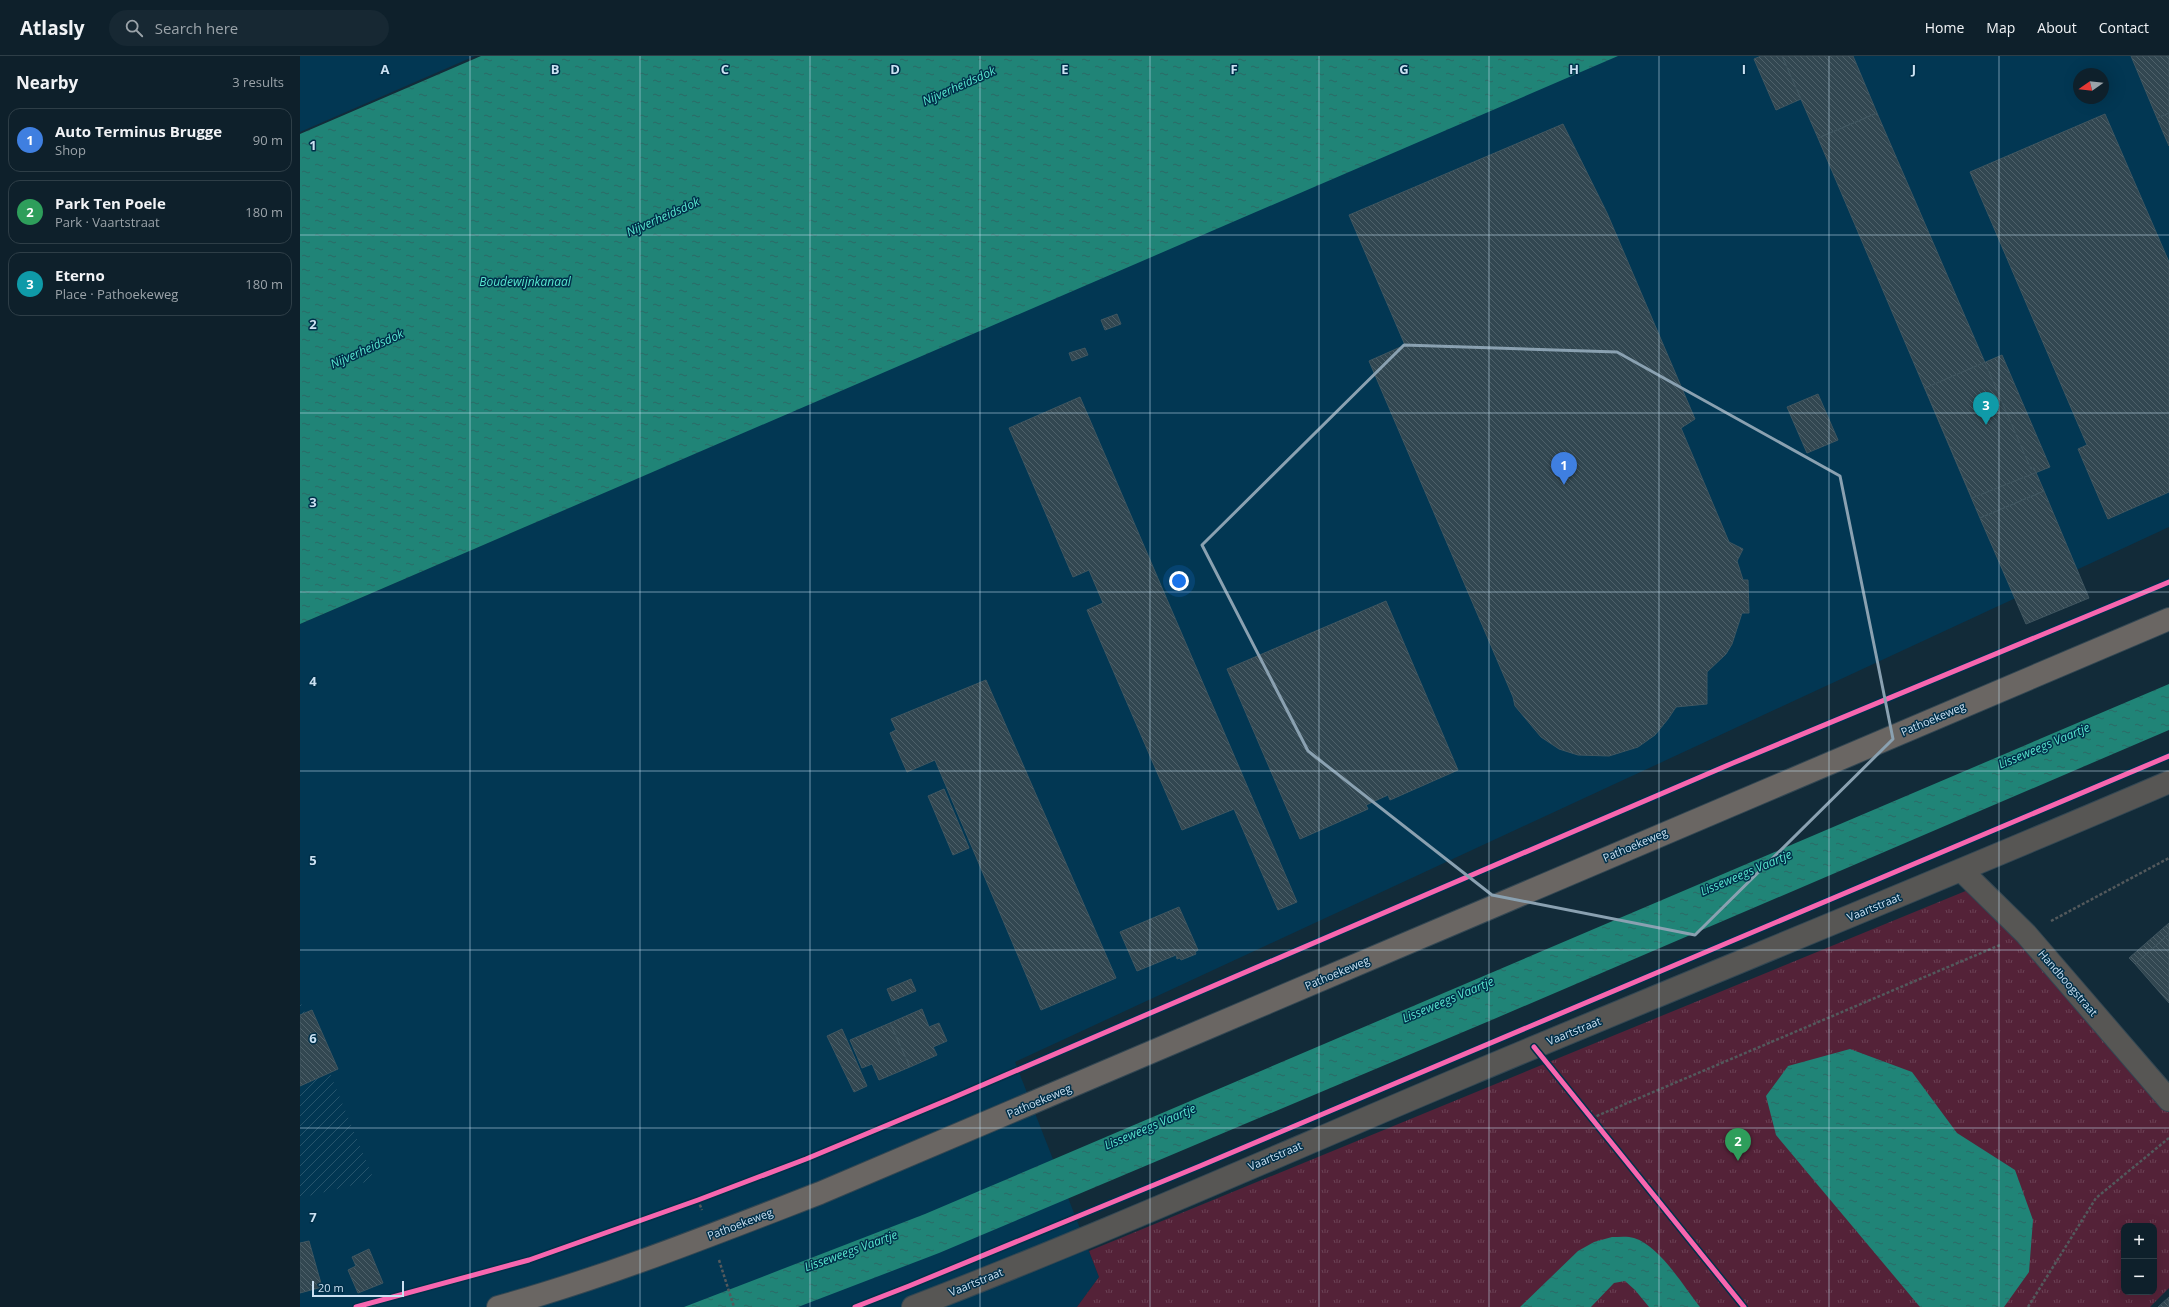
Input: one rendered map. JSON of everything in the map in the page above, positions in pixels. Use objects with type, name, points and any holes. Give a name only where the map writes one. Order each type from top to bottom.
[{"type":"main road","name":"Pathoekeweg","points":[[498,1307],[540,1295],[711,1235],[820,1193],[964,1133],[1733,803],[2169,619]]},
{"type":"street","name":"Vaartstraat","points":[[916,1306],[1063,1247],[1527,1050],[1962,871],[2169,782]]},
{"type":"street","name":"Handboogstraat","points":[[1962,871],[2026,934],[2169,1100]]},
{"type":"path","points":[[1592,1118],[2026,934],[2169,858]]},
{"type":"path","points":[[1587,1112],[1596,1124]]},
{"type":"path","points":[[2028,1307],[2096,1198],[2169,1138]]},
{"type":"path","points":[[691,1203],[706,1197]]},
{"type":"path","points":[[711,1235],[734,1307]]},
{"type":"highlighted area","points":[[1404,345],[1617,352],[1840,476],[1893,739],[1695,935],[1492,895],[1308,751],[1202,545]]},
{"type":"shaded area","points":[[300,56],[475,56],[300,132]]},
{"type":"shaded area","points":[[1613,56],[2169,56],[2169,527],[1015,1062],[1099,1277],[1077,1307],[300,1307],[300,624]]},
{"type":"shaded area","points":[[300,1001],[374,1180],[300,1198]]},
{"type":"green space","points":[[1968,890],[2169,1096],[2169,1288],[2150,1307],[1077,1307],[1099,1277],[1089,1251]]},
{"type":"water","name":"Boudewijnkanaal","points":[[481,56],[1618,56],[300,624],[300,134]]},
{"type":"water","name":"Lisseweegs Vaartje","points":[[2169,684],[2169,730],[1494,1019],[939,1253],[798,1307],[684,1307],[925,1214]]},
{"type":"water","points":[[1850,1049],[1912,1072],[1957,1133],[2015,1170],[2033,1220],[2029,1272],[2004,1307],[1920,1307],[1776,1135],[1766,1096],[1788,1066]]},
{"type":"water","points":[[1612,1237],[1634,1238],[1644,1242],[1653,1249],[1662,1258],[1700,1307],[1649,1307],[1635,1290],[1625,1281],[1614,1283],[1591,1307],[1520,1307],[1578,1251],[1594,1242]]},
{"type":"building","points":[[1761,56],[1782,56],[1801,99],[1776,110],[1754,59]]},
{"type":"building","points":[[1782,56],[1853,56],[1877,113],[1818,138]]},
{"type":"building","points":[[2131,56],[2169,56],[2169,113],[2157,118]]},
{"type":"building","points":[[1877,113],[2031,469],[2034,468],[2044,491],[1980,518],[1818,138]]},
{"type":"building","points":[[2169,113],[2169,146],[2157,118]]},
{"type":"building","points":[[2105,114],[2169,262],[2169,492],[2108,519],[2078,449],[2087,445],[1970,172]]},
{"type":"building","points":[[1563,124],[1607,213],[1695,419],[1681,428],[1729,542],[1743,549],[1737,561],[1743,580],[1748,580],[1749,613],[1742,613],[1732,644],[1726,654],[1707,672],[1707,704],[1676,707],[1655,735],[1638,747],[1609,756],[1578,755],[1559,749],[1541,737],[1515,706],[1513,697],[1369,361],[1405,345],[1349,215]]},
{"type":"building","points":[[1117,314],[1121,324],[1105,330],[1101,320]]},
{"type":"building","points":[[1085,348],[1088,355],[1072,361],[1069,353]]},
{"type":"building","points":[[2002,355],[2050,467],[1972,498],[1925,388]]},
{"type":"building","points":[[1818,394],[1838,440],[1807,453],[1787,407]]},
{"type":"building","points":[[1080,397],[1297,902],[1278,910],[1234,809],[1182,830],[1087,610],[1103,603],[1089,570],[1073,577],[1009,428]]},
{"type":"building","points":[[2044,491],[2089,598],[2026,624],[1980,518]]},
{"type":"building","points":[[1386,601],[1458,770],[1390,800],[1388,795],[1366,805],[1368,809],[1300,839],[1227,669]]},
{"type":"building","points":[[986,680],[1116,978],[1041,1010],[935,760],[907,772],[890,733],[896,730],[891,719]]},
{"type":"building","points":[[944,789],[969,848],[953,855],[928,796]]},
{"type":"building","points":[[1179,907],[1198,950],[1195,952],[1196,954],[1181,960],[1180,958],[1177,959],[1176,955],[1137,971],[1120,932]]},
{"type":"building","points":[[2169,923],[2169,934],[2135,964],[2129,958]]},
{"type":"building","points":[[2169,934],[2169,1003],[2135,964]]},
{"type":"building","points":[[911,979],[916,991],[892,1001],[887,989]]},
{"type":"building","points":[[922,1009],[929,1027],[939,1023],[947,1041],[933,1047],[937,1055],[910,1067],[890,1023]]},
{"type":"building","points":[[312,1010],[338,1069],[300,1086],[300,1015]]},
{"type":"building","points":[[890,1023],[910,1067],[879,1080],[872,1064],[862,1068],[850,1040]]},
{"type":"building","points":[[842,1029],[867,1086],[854,1092],[827,1036]]},
{"type":"building","points":[[309,1241],[322,1287],[300,1293],[300,1243]]},
{"type":"building","points":[[369,1249],[383,1283],[358,1293],[348,1270],[356,1266],[352,1257]]},
{"type":"building","points":[[2169,1297],[2169,1307],[2158,1307]]},
{"type":"cycle path","points":[[356,1307],[529,1260],[698,1200],[806,1159],[950,1099],[1733,763],[2169,582]]},
{"type":"cycle path","points":[[855,1307],[1200,1166],[2169,756]]},
{"type":"cycle path","points":[[1534,1047],[1744,1307]]},
{"type":"place","name":"Eterno","points":[[1986,425]]},
{"type":"place","name":"Auto Terminus Brugge","points":[[1564,485]]},
{"type":"place","name":"Park Ten Poele","points":[[1738,1161]]},
{"type":"water label","name":"Nijverheidsdok","points":[[959,86]]},
{"type":"water label","name":"Nijverheidsdok","points":[[663,217]]},
{"type":"water label","name":"Nijverheidsdok","points":[[367,349]]}]
